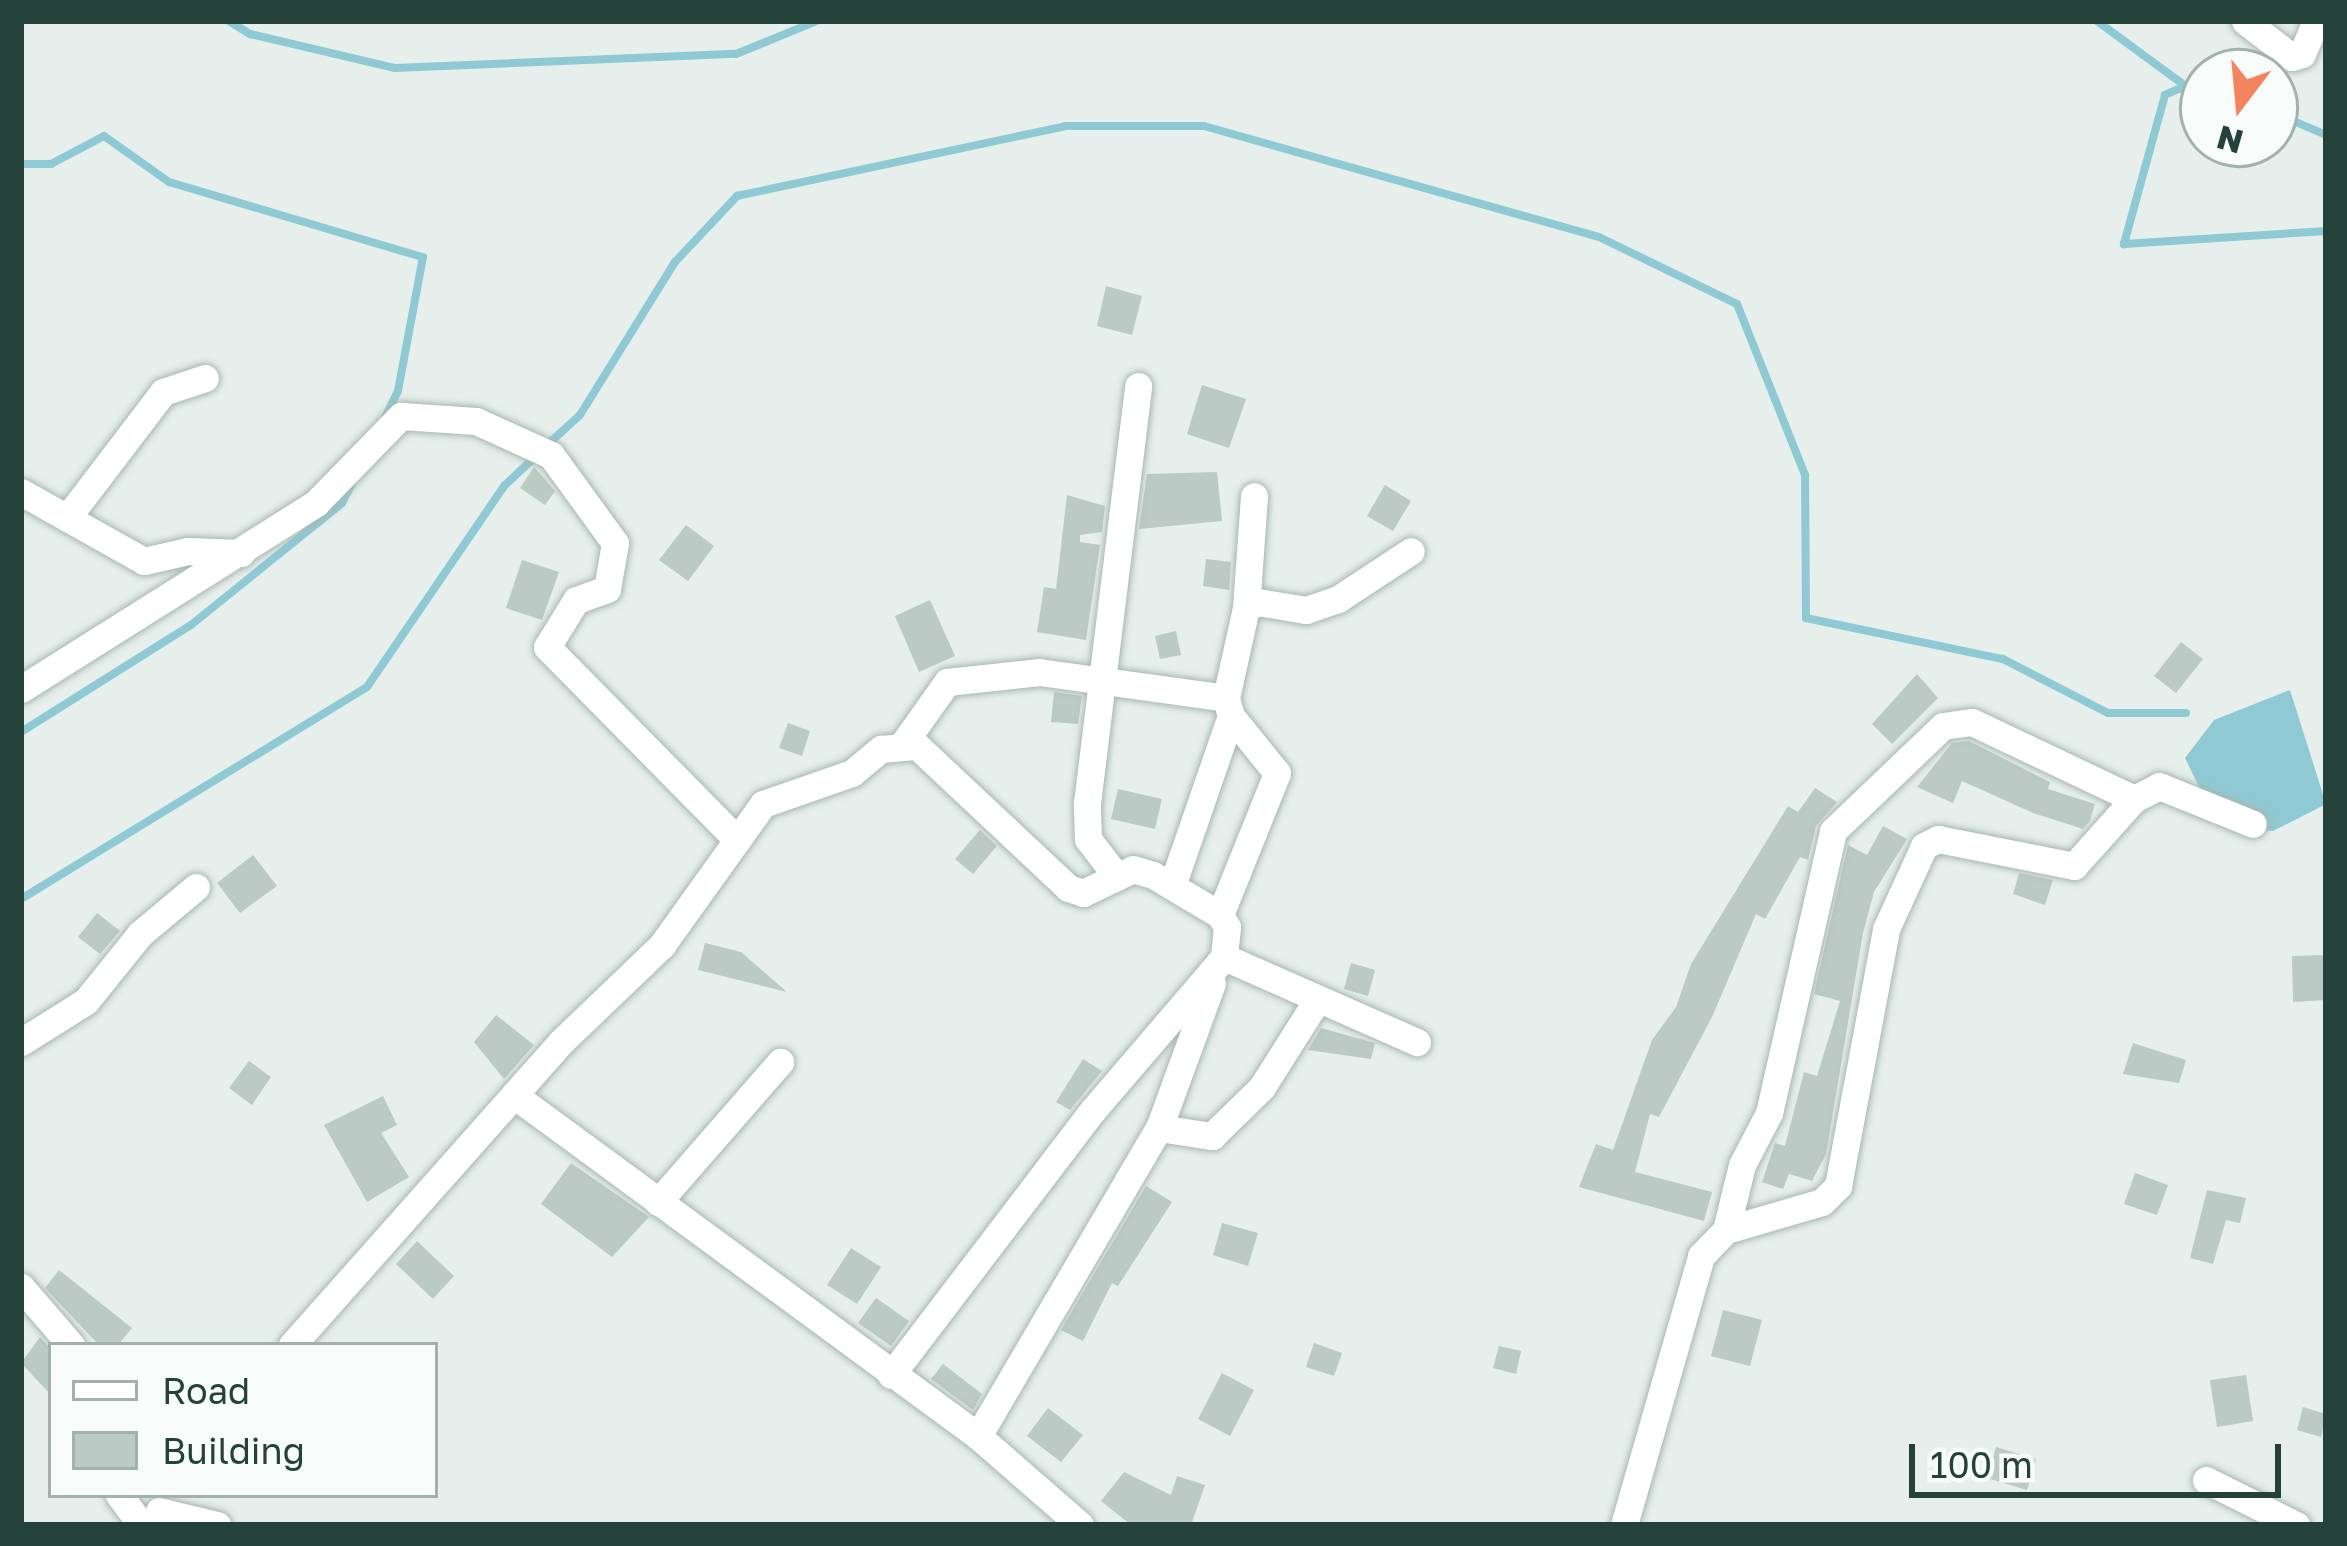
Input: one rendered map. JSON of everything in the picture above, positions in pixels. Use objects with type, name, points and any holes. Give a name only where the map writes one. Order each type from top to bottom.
[{"type":"street","points":[[2245,21],[2293,57],[2302,54],[2316,21]]},
{"type":"street","points":[[67,518],[163,392],[205,378]]},
{"type":"street","points":[[1117,877],[1088,839],[1102,676],[1138,386]]},
{"type":"street","points":[[21,689],[316,503],[401,416],[476,421],[551,455],[615,543],[607,589],[577,600],[547,647],[737,840]]},
{"type":"street","points":[[21,492],[144,561],[188,551],[241,553]]},
{"type":"street","points":[[1172,886],[1228,707],[1246,608],[1254,496]]},
{"type":"street","points":[[1246,608],[1258,602],[1306,610],[1339,599],[1411,551]]},
{"type":"street","points":[[904,744],[946,682],[1039,672],[1102,676],[1228,707],[1277,773],[1220,915]]},
{"type":"street","points":[[1726,1230],[1742,1165],[1769,1113],[1833,831],[1943,727],[1972,722],[2134,799]]},
{"type":"street","points":[[295,1342],[514,1095],[662,945],[763,804],[852,773],[881,749],[904,744],[938,762],[1068,888],[1083,893],[1133,869],[1220,915],[1227,927],[1224,957],[1159,1128],[978,1436]]},
{"type":"street","points":[[1624,1525],[1701,1256],[1726,1230],[1822,1202],[1838,1186],[1886,928],[1924,846],[1938,839],[2074,866],[2134,799],[2159,786],[2253,824]]},
{"type":"street","points":[[21,1042],[86,1001],[140,934],[196,887]]},
{"type":"street","points":[[1224,957],[1417,1042]]},
{"type":"street","points":[[891,1375],[1093,1110],[1224,957]]},
{"type":"street","points":[[1159,1128],[1212,1136],[1262,1087],[1317,1000]]},
{"type":"street","points":[[658,1202],[780,1062]]},
{"type":"street","points":[[514,1095],[978,1436],[1080,1525]]},
{"type":"street","points":[[21,1287],[68,1342]]},
{"type":"street","points":[[2206,1480],[2296,1525]]},
{"type":"street","points":[[125,1498],[155,1514],[217,1525]]},
{"type":"water","points":[[2290,690],[2326,804],[2273,831],[2218,826],[2185,758],[2214,720]]},
{"type":"building","points":[[1106,286],[1142,296],[1132,335],[1097,326]]},
{"type":"building","points":[[1202,385],[1246,399],[1229,448],[1187,434]]},
{"type":"building","points":[[534,467],[555,491],[545,505],[520,488]]},
{"type":"building","points":[[1217,472],[1222,521],[1139,529],[1147,474]]},
{"type":"building","points":[[1385,485],[1411,501],[1393,531],[1367,516]]},
{"type":"building","points":[[1067,495],[1105,506],[1102,532],[1080,535],[1080,542],[1100,545],[1086,640],[1037,632],[1044,587],[1056,589]]},
{"type":"building","points":[[686,525],[714,546],[688,581],[659,560]]},
{"type":"building","points":[[1206,559],[1231,562],[1229,590],[1203,586]]},
{"type":"building","points":[[522,560],[559,572],[542,620],[506,608]]},
{"type":"building","points":[[930,600],[955,656],[919,672],[895,616]]},
{"type":"building","points":[[1176,631],[1181,655],[1160,659],[1155,636]]},
{"type":"building","points":[[2181,642],[2203,659],[2176,693],[2154,676]]},
{"type":"building","points":[[1917,674],[1938,698],[1892,744],[1872,724]]},
{"type":"building","points":[[1054,692],[1082,696],[1078,724],[1051,722]]},
{"type":"building","points":[[788,723],[810,731],[802,756],[779,748]]},
{"type":"building","points":[[1969,741],[2050,782],[2048,789],[2095,804],[2090,821],[2083,829],[1962,781],[1953,803],[1917,787],[1952,743]]},
{"type":"building","points":[[1815,788],[1837,802],[1816,826],[1808,860],[1800,857],[1765,919],[1756,914],[1712,1017],[1659,1117],[1650,1114],[1635,1172],[1712,1192],[1704,1221],[1579,1187],[1596,1144],[1613,1150],[1652,1040],[1676,1007],[1691,964],[1788,806],[1798,812]]},
{"type":"building","points":[[1118,789],[1162,799],[1155,829],[1111,819]]},
{"type":"building","points":[[1883,826],[1907,839],[1874,892],[1863,933],[1826,1154],[1812,1181],[1789,1174],[1783,1189],[1762,1182],[1775,1143],[1785,1146],[1804,1072],[1817,1076],[1840,1001],[1814,994],[1848,845],[1867,855]]},
{"type":"building","points":[[980,830],[997,846],[973,874],[955,859]]},
{"type":"building","points":[[253,855],[277,886],[240,913],[217,883]]},
{"type":"building","points":[[2019,873],[2053,880],[2045,905],[2013,894]]},
{"type":"building","points":[[97,913],[120,931],[100,954],[78,937]]},
{"type":"building","points":[[705,943],[741,952],[787,992],[698,970]]},
{"type":"building","points":[[2326,955],[2326,1000],[2293,1002],[2292,956]]},
{"type":"building","points":[[1351,963],[1375,970],[1368,996],[1344,989]]},
{"type":"building","points":[[496,1015],[534,1045],[504,1079],[474,1042]]},
{"type":"building","points":[[1321,1028],[1375,1043],[1371,1059],[1308,1050]]},
{"type":"building","points":[[2133,1043],[2186,1060],[2179,1083],[2123,1074]]},
{"type":"building","points":[[1083,1059],[1102,1071],[1070,1110],[1056,1102]]},
{"type":"building","points":[[249,1061],[271,1077],[252,1105],[229,1088]]},
{"type":"building","points":[[383,1096],[397,1125],[381,1133],[409,1177],[367,1202],[324,1125]]},
{"type":"building","points":[[571,1163],[649,1217],[612,1257],[541,1204]]},
{"type":"building","points":[[2135,1173],[2168,1185],[2157,1215],[2124,1204]]},
{"type":"building","points":[[1146,1186],[1172,1202],[1118,1286],[1112,1283],[1083,1341],[1061,1330]]},
{"type":"building","points":[[2207,1190],[2246,1198],[2240,1223],[2226,1220],[2213,1264],[2190,1258]]},
{"type":"building","points":[[1222,1223],[1258,1233],[1248,1266],[1213,1255]]},
{"type":"building","points":[[417,1241],[454,1276],[433,1299],[396,1264]]},
{"type":"building","points":[[851,1248],[881,1267],[857,1304],[827,1285]]},
{"type":"building","points":[[59,1270],[132,1328],[120,1342],[96,1342],[45,1288]]},
{"type":"building","points":[[876,1298],[909,1321],[891,1346],[858,1323]]},
{"type":"building","points":[[1723,1310],[1762,1320],[1750,1366],[1711,1356]]},
{"type":"building","points":[[40,1337],[48,1346],[48,1392],[21,1363]]},
{"type":"building","points":[[1314,1343],[1342,1353],[1334,1376],[1306,1367]]},
{"type":"building","points":[[1499,1346],[1521,1351],[1516,1374],[1493,1368]]},
{"type":"building","points":[[943,1364],[982,1394],[973,1410],[931,1379]]},
{"type":"building","points":[[1222,1373],[1254,1390],[1230,1436],[1198,1419]]},
{"type":"building","points":[[2246,1375],[2253,1421],[2217,1427],[2210,1380]]},
{"type":"building","points":[[2303,1407],[2326,1414],[2321,1437],[2297,1430]]},
{"type":"building","points":[[1048,1408],[1083,1435],[1061,1462],[1027,1436]]},
{"type":"building","points":[[1996,1447],[2036,1459],[2027,1490],[1987,1478]]},
{"type":"building","points":[[1124,1472],[1171,1495],[1177,1476],[1205,1485],[1191,1525],[1131,1525],[1101,1501]]},
{"type":"waterway","points":[[229,21],[250,34],[395,68],[736,54],[817,21]]},
{"type":"waterway","points":[[2097,21],[2179,81]]},
{"type":"waterway","points":[[2179,89],[2165,95],[2124,244],[2326,231]]},
{"type":"waterway","points":[[2299,123],[2326,135]]},
{"type":"waterway","points":[[545,447],[580,415],[675,262],[737,196],[1065,126],[1204,126],[1599,237],[1737,304],[1805,475],[1806,618],[2003,659],[2108,713],[2186,713]]},
{"type":"waterway","points":[[21,164],[51,164],[104,136],[169,182],[423,257],[398,391],[386,416]]},
{"type":"waterway","points":[[21,899],[367,687],[504,486],[534,458]]},
{"type":"waterway","points":[[21,732],[191,625],[342,503],[352,483]]}]
